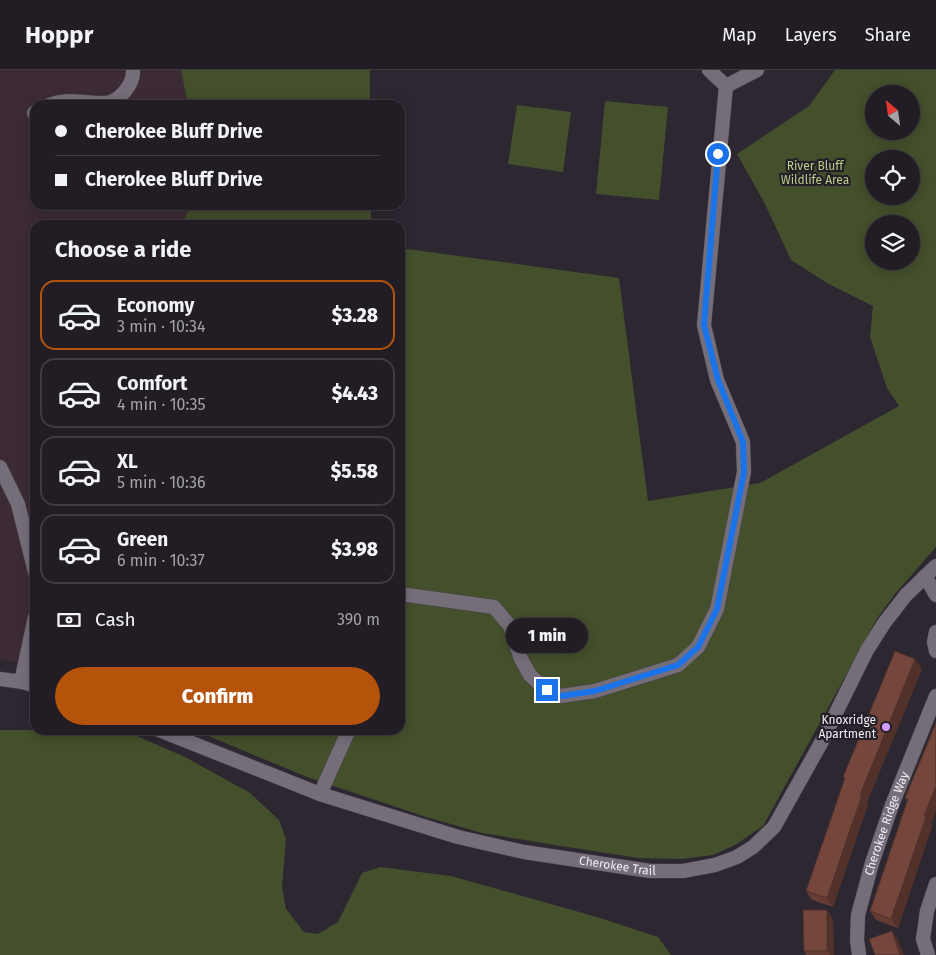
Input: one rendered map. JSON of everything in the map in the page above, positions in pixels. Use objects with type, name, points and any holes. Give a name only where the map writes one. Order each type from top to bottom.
[{"type":"street","points":[[114,100],[130,84],[133,70]]},
{"type":"street","points":[[709,70],[726,86]]},
{"type":"street","points":[[726,86],[757,70]]},
{"type":"street","points":[[405,595],[494,607],[510,626],[521,658],[530,675],[547,690],[561,696],[595,691],[678,665],[698,647],[717,609],[744,472],[743,442],[718,380],[704,325],[726,86]]},
{"type":"street","points":[[0,468],[18,504],[30,552]]},
{"type":"street","name":"Cherokee Trail","points":[[172,735],[320,794],[458,837],[524,852],[650,871],[683,871],[723,863],[753,848],[774,827],[821,743],[867,650],[885,622],[906,595],[936,566]]},
{"type":"street","points":[[925,576],[936,594]]},
{"type":"street","points":[[936,632],[934,642],[936,652]]},
{"type":"street","points":[[0,679],[28,684],[30,665]]},
{"type":"street","name":"Cherokee Ridge Way","points":[[859,955],[857,940],[858,916],[872,863],[936,696]]},
{"type":"street","points":[[320,794],[347,735]]},
{"type":"street","points":[[928,955],[923,939],[927,912],[936,884]]},
{"type":"shaded area","points":[[0,70],[181,70],[187,100],[30,100],[30,210],[189,210],[184,220],[30,220],[30,663],[0,660]]},
{"type":"green space","points":[[181,70],[370,70],[370,100],[187,100]]},
{"type":"green space","name":"River Bluff Wildlife Area","points":[[835,70],[936,70],[936,547],[895,594],[878,617],[763,826],[735,845],[713,855],[682,859],[638,858],[482,833],[423,816],[307,777],[206,735],[405,735],[405,249],[619,278],[648,501],[760,483],[899,406],[887,388],[870,337],[873,306],[827,283],[791,260],[764,202],[737,154],[809,106]]},
{"type":"green space","points":[[605,101],[668,107],[659,200],[596,194]]},
{"type":"green space","points":[[517,105],[571,112],[563,172],[508,164]]},
{"type":"green space","points":[[189,210],[371,210],[371,220],[184,220]]},
{"type":"green space","points":[[0,730],[30,730],[30,735],[134,735],[185,757],[250,793],[279,820],[286,839],[282,887],[286,909],[304,932],[318,934],[338,922],[362,873],[380,867],[451,876],[597,917],[658,937],[671,955],[0,955]]},
{"type":"building","points":[[895,651],[915,659],[860,795],[862,795],[827,898],[806,891],[845,778],[843,777]]},
{"type":"building","points":[[936,723],[936,786],[924,816],[926,817],[891,919],[870,911],[908,799],[905,798]]},
{"type":"building","points":[[803,910],[827,910],[827,951],[804,951]]},
{"type":"building","points":[[892,931],[900,955],[875,955],[869,939]]},
{"type":"place","name":"Knoxridge Apartment","points":[[886,727]]},
{"type":"route","points":[[547,690],[561,696],[595,691],[678,665],[698,647],[717,609],[744,472],[743,442],[718,380],[704,325],[718,154]]}]
